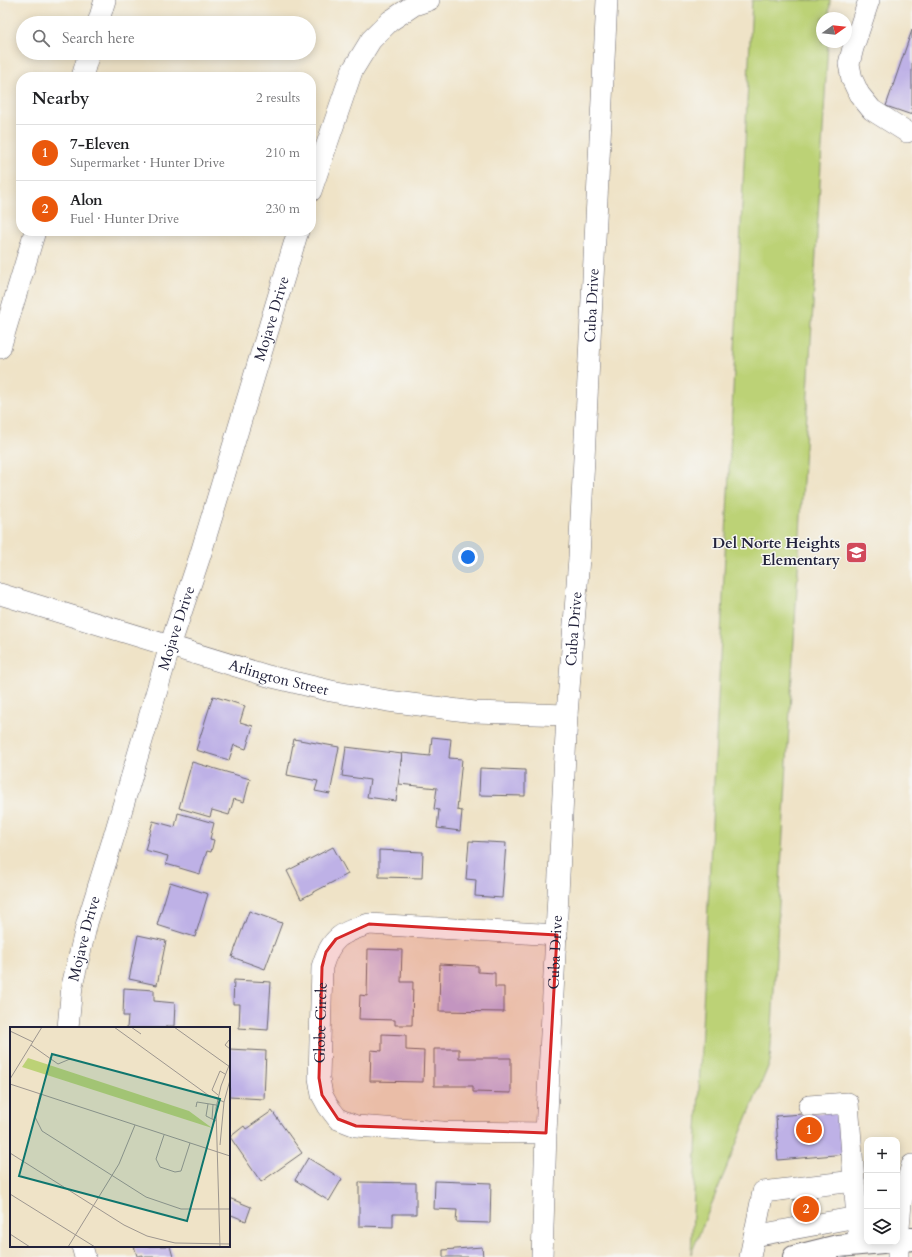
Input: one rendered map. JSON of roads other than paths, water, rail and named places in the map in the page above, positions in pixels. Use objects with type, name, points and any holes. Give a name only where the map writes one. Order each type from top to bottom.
[{"type":"main road","points":[[794,1257],[838,1246],[864,1244]]},
{"type":"street","points":[[100,16],[105,0]]},
{"type":"street","points":[[316,176],[352,71],[371,40],[390,21],[414,5],[429,0]]},
{"type":"street","name":"Cuba Drive","points":[[542,1257],[546,1133],[567,715],[579,558],[607,0]]},
{"type":"street","points":[[869,0],[852,48],[849,64],[852,79],[859,94],[872,110],[907,132]]},
{"type":"street","points":[[83,72],[87,60]]},
{"type":"street","points":[[0,348],[34,236]]},
{"type":"street","name":"Mojave Drive","points":[[68,1027],[72,986],[87,923],[170,646],[200,556],[296,236]]},
{"type":"street","name":"Arlington Street","points":[[0,594],[282,679],[331,691],[388,701],[474,712],[567,715]]},
{"type":"street","name":"Globe Circle","points":[[546,1133],[443,1132],[356,1126],[338,1119],[322,1095],[318,1078],[322,967],[326,952],[336,939],[351,930],[369,924],[557,935]]},
{"type":"street","points":[[809,1106],[848,1103],[859,1244]]},
{"type":"street","points":[[900,1213],[901,1203],[912,1165]]},
{"type":"street","points":[[750,1257],[763,1192],[854,1181]]},
{"type":"street","points":[[754,1236],[857,1216]]},
{"type":"street","points":[[82,1247],[85,1257]]},
{"type":"place","name":"Del Norte Heights Elementary","points":[[856,552]]},
{"type":"place","name":"7-Eleven","points":[[809,1130]]},
{"type":"place","name":"Alon","points":[[806,1209]]}]
